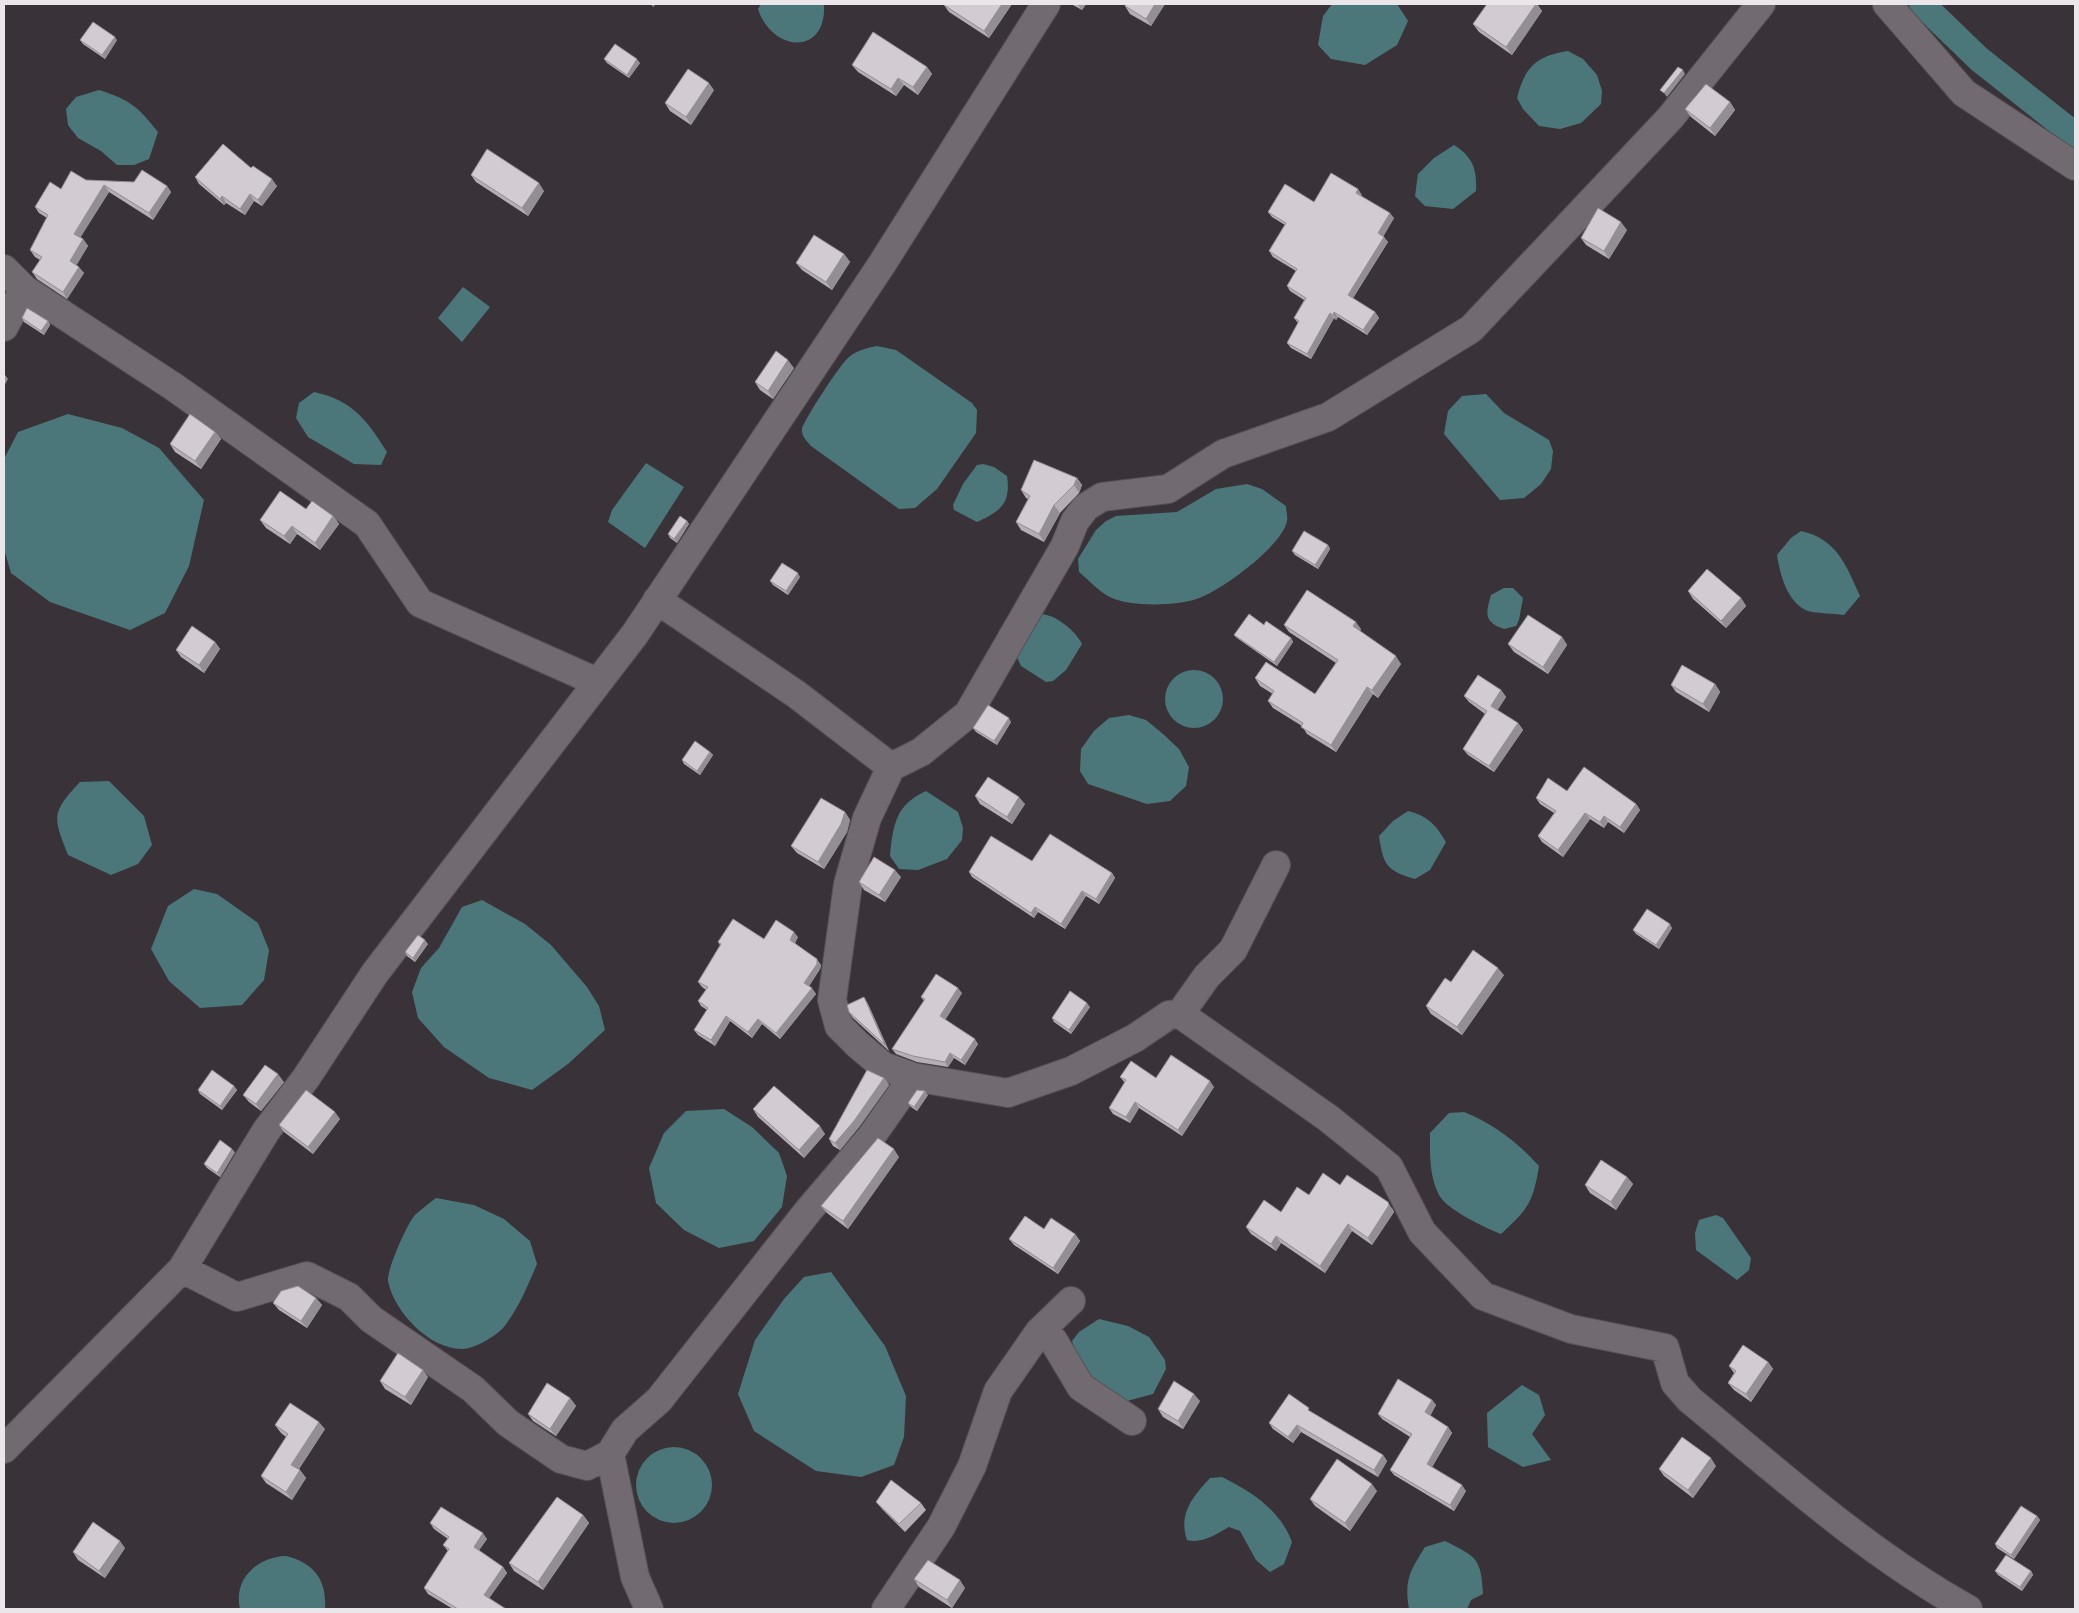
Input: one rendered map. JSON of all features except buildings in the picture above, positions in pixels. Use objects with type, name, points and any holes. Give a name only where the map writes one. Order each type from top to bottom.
[{"type":"street","points":[[4,1449],[182,1269],[266,1131],[306,1078],[375,974],[635,634],[882,264],[1046,4]]},
{"type":"street","points":[[1761,4],[1670,118],[1471,329],[1328,417],[1223,454],[1168,489],[1102,497],[1086,507],[1075,521],[1065,546],[968,714],[921,752],[891,767],[867,818],[848,884],[832,1000],[839,1026],[883,1066],[914,1077],[1008,1093],[1071,1071],[1135,1038],[1169,1015],[1180,1014],[1328,1118],[1390,1167],[1422,1232],[1483,1296],[1571,1328],[1665,1348],[1675,1383],[1690,1400],[1866,1542],[1924,1585],[1968,1609]]},
{"type":"street","points":[[1886,4],[1964,93],[2075,166]]},
{"type":"street","points":[[4,269],[24,289],[174,387],[367,524],[420,603],[597,682]]},
{"type":"street","points":[[4,327],[24,289]]},
{"type":"street","points":[[657,600],[796,694],[891,767]]},
{"type":"street","points":[[1180,1014],[1207,976],[1234,950],[1276,864]]},
{"type":"street","points":[[182,1269],[237,1297],[307,1276],[349,1298],[371,1319],[473,1389],[508,1423],[561,1459],[586,1466],[610,1454],[625,1430],[659,1400],[808,1211],[871,1137],[914,1077]]},
{"type":"street","points":[[886,1609],[941,1527],[972,1466],[998,1390],[1039,1332],[1070,1301]]},
{"type":"street","points":[[1039,1332],[1053,1340],[1080,1387],[1132,1421]]},
{"type":"street","points":[[610,1454],[635,1577],[649,1609]]},
{"type":"water","points":[[761,4],[824,4],[823,21],[817,33],[808,40],[797,42],[786,40],[775,34],[765,23],[758,9]]},
{"type":"water","points":[[1332,4],[1397,4],[1408,21],[1397,45],[1365,65],[1331,59],[1318,45],[1323,16]]},
{"type":"water","points":[[1568,51],[1583,59],[1597,75],[1602,91],[1601,104],[1581,123],[1560,129],[1539,126],[1523,109],[1517,98],[1520,87],[1528,70],[1534,64],[1548,56]]},
{"type":"water","points":[[99,90],[119,97],[133,105],[158,132],[149,159],[134,165],[117,165],[101,151],[78,138],[68,125],[66,109],[76,97]]},
{"type":"water","points":[[1454,145],[1470,159],[1476,176],[1476,191],[1453,209],[1425,206],[1415,196],[1418,174],[1434,158]]},
{"type":"water","points":[[463,287],[490,307],[462,342],[438,318]]},
{"type":"water","points":[[877,346],[896,350],[972,403],[977,410],[976,433],[937,489],[915,508],[899,509],[811,446],[802,434],[802,429],[809,415],[845,361],[859,351]]},
{"type":"water","points":[[314,392],[339,400],[349,406],[365,421],[387,452],[381,465],[354,464],[308,437],[296,418],[299,403]]},
{"type":"water","points":[[1486,394],[1504,413],[1549,440],[1553,451],[1551,469],[1541,484],[1524,498],[1500,500],[1444,434],[1448,411],[1462,396]]},
{"type":"water","points":[[68,414],[122,428],[159,448],[204,500],[189,566],[165,613],[130,630],[50,602],[11,573],[4,549],[4,459],[18,432]]},
{"type":"water","points":[[646,463],[684,487],[645,548],[608,522],[612,510]]},
{"type":"water","points":[[983,464],[994,467],[1007,476],[1008,485],[1006,500],[998,510],[977,522],[954,510],[953,505],[963,484],[977,465]]},
{"type":"water","points":[[1247,484],[1262,489],[1286,506],[1287,521],[1275,542],[1250,566],[1209,593],[1191,601],[1180,603],[1131,603],[1108,596],[1079,572],[1078,559],[1096,530],[1106,521],[1116,516],[1177,512],[1216,489]]},
{"type":"water","points":[[1801,531],[1823,540],[1832,547],[1845,564],[1860,596],[1844,615],[1808,611],[1795,602],[1790,595],[1780,571],[1777,555],[1791,538]]},
{"type":"water","points":[[1504,588],[1513,588],[1523,598],[1516,626],[1504,629],[1489,620],[1487,612],[1491,595]]},
{"type":"water","points":[[1040,614],[1052,617],[1064,624],[1082,644],[1066,670],[1053,681],[1046,682],[1021,666],[1015,653]]},
{"type":"water","points":[[1194,670],[1205,672],[1215,678],[1221,688],[1223,699],[1221,710],[1215,720],[1205,726],[1194,728],[1183,726],[1173,720],[1167,710],[1165,699],[1167,688],[1173,678],[1183,672]]},
{"type":"water","points":[[1129,715],[1146,720],[1163,734],[1179,749],[1189,767],[1186,786],[1170,801],[1147,804],[1088,784],[1080,771],[1081,749],[1094,731],[1109,718]]},
{"type":"water","points":[[109,781],[144,816],[152,845],[138,864],[111,875],[68,855],[59,832],[58,823],[58,816],[64,801],[80,782]]},
{"type":"water","points":[[926,791],[958,812],[963,828],[962,840],[947,859],[918,870],[899,869],[890,856],[895,826],[902,810],[908,803]]},
{"type":"water","points":[[1408,811],[1431,822],[1446,842],[1430,870],[1415,879],[1392,870],[1382,854],[1379,836],[1393,821]]},
{"type":"water","points":[[194,889],[217,894],[258,923],[269,950],[264,980],[242,1005],[200,1008],[169,981],[151,949],[168,906]]},
{"type":"water","points":[[482,900],[525,924],[551,945],[587,987],[599,1006],[605,1030],[568,1064],[532,1090],[489,1078],[444,1047],[418,1018],[412,992],[421,968],[439,948],[462,907]]},
{"type":"water","points":[[724,1109],[752,1127],[779,1153],[787,1176],[782,1207],[754,1241],[719,1248],[684,1230],[656,1203],[649,1168],[664,1133],[686,1111]]},
{"type":"water","points":[[1464,1112],[1505,1134],[1539,1166],[1534,1189],[1528,1204],[1501,1234],[1467,1218],[1450,1207],[1439,1195],[1433,1180],[1430,1133],[1449,1113]]},
{"type":"water","points":[[436,1198],[474,1205],[504,1219],[530,1241],[537,1264],[518,1305],[503,1328],[484,1342],[473,1347],[463,1349],[451,1348],[426,1336],[415,1327],[398,1305],[388,1281],[394,1257],[412,1220],[415,1215]]},
{"type":"water","points":[[1716,1215],[1723,1218],[1751,1258],[1749,1270],[1737,1280],[1696,1250],[1695,1233],[1699,1220]]},
{"type":"water","points":[[831,1272],[885,1346],[906,1396],[904,1437],[894,1465],[861,1477],[816,1471],[754,1431],[738,1394],[755,1340],[784,1299],[804,1277]]},
{"type":"water","points":[[1099,1319],[1128,1326],[1149,1337],[1165,1360],[1166,1369],[1153,1394],[1127,1401],[1081,1375],[1072,1341],[1079,1332]]},
{"type":"water","points":[[1522,1385],[1539,1395],[1545,1415],[1532,1434],[1551,1460],[1523,1467],[1488,1447],[1487,1413]]},
{"type":"water","points":[[674,1447],[688,1450],[701,1458],[709,1471],[712,1485],[709,1499],[701,1512],[688,1520],[674,1523],[660,1520],[647,1512],[639,1499],[636,1485],[639,1471],[647,1458],[660,1450]]},
{"type":"water","points":[[1222,1477],[1264,1503],[1280,1520],[1292,1542],[1284,1564],[1270,1572],[1256,1560],[1240,1531],[1229,1527],[1198,1541],[1187,1540],[1184,1522],[1189,1506],[1210,1478]]},
{"type":"water","points":[[1445,1541],[1471,1555],[1475,1560],[1481,1573],[1483,1594],[1471,1600],[1467,1609],[1409,1609],[1407,1590],[1415,1563],[1425,1547]]},
{"type":"water","points":[[286,1556],[304,1563],[317,1574],[324,1589],[325,1609],[240,1609],[240,1588],[250,1572],[266,1560]]},
{"type":"waterway","points":[[1922,4],[1979,59],[2075,135]]}]
